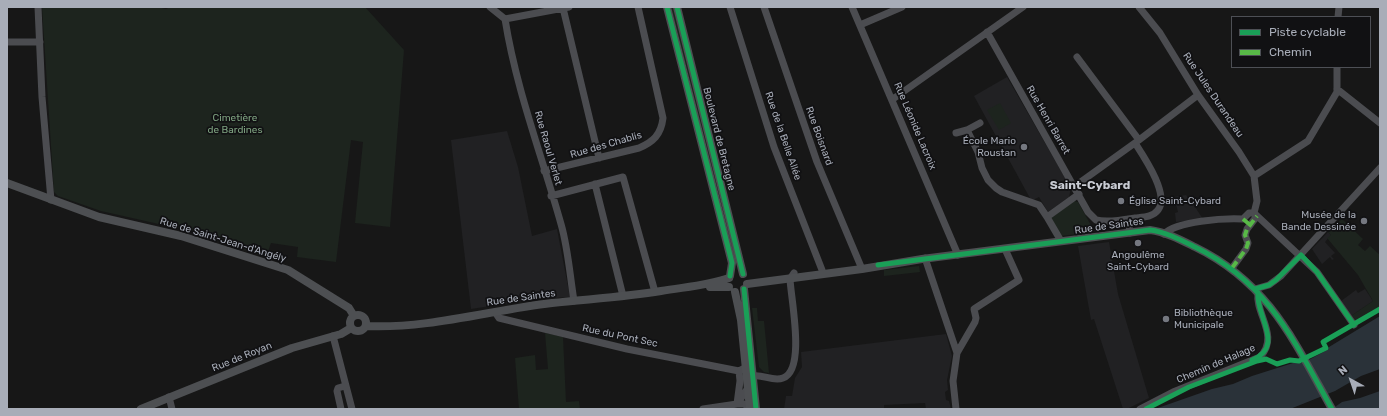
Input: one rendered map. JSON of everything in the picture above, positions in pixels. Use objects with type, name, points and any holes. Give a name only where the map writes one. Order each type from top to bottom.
[{"type":"main road","name":"Boulevard de Bretagne","points":[[667,7],[732,263],[730,277],[741,320],[742,369],[752,408]]},
{"type":"main road","name":"Boulevard de Bretagne","points":[[677,7],[745,281],[753,376],[752,408]]},
{"type":"main road","name":"Rue de Saint-Jean-d'Angély","points":[[7,183],[99,217],[181,236],[288,270],[349,308],[354,316]]},
{"type":"main road","name":"Rue de Saintes","points":[[679,289],[732,289],[745,281],[1150,230],[1164,234],[1216,257],[1232,268],[1258,292],[1269,304],[1287,329],[1332,409]]},
{"type":"main road","name":"Rue de Saintes","points":[[792,276],[822,270],[862,267]]},
{"type":"main road","name":"Rue de Saintes","points":[[366,326],[388,327],[416,324],[494,312],[679,289],[716,282],[730,277],[738,272],[745,281]]},
{"type":"main road","points":[[354,316],[364,316],[366,326],[361,331],[355,331],[351,328],[351,320],[354,316]]},
{"type":"main road","name":"Rue de Royan","points":[[141,409],[292,348],[333,336],[351,328]]},
{"type":"street","points":[[38,7],[42,97],[51,200]]},
{"type":"street","points":[[490,7],[506,19],[539,10],[566,8],[599,158]]},
{"type":"street","name":"Rue des Chablis","points":[[544,171],[639,148],[652,142],[662,125],[660,102],[638,7]]},
{"type":"street","name":"Rue de la Belle Allée","points":[[730,7],[774,147],[822,270]]},
{"type":"street","name":"Rue Boisnard","points":[[764,7],[815,156],[862,267]]},
{"type":"street","name":"Rue Léonide Lacroix","points":[[852,7],[893,99],[958,255]]},
{"type":"street","points":[[860,25],[902,7]]},
{"type":"street","points":[[893,99],[1022,7]]},
{"type":"street","name":"Rue Jules Durandeau","points":[[1139,7],[1160,33],[1198,95],[1239,152],[1254,176]]},
{"type":"street","name":"Rue Raoul Verlet","points":[[506,19],[511,53],[544,171],[561,225],[574,302]]},
{"type":"street","name":"Rue Henri Barret","points":[[987,32],[1092,218],[1101,221],[1117,220]]},
{"type":"street","points":[[7,42],[40,42]]},
{"type":"street","points":[[1077,57],[1137,142],[1158,184],[1161,201],[1160,207],[1154,214],[1117,220],[1119,234]]},
{"type":"street","points":[[1232,268],[1246,249],[1248,243],[1245,234],[1255,214],[1258,201],[1254,176],[1308,142],[1325,114],[1337,90],[1337,68]]},
{"type":"street","points":[[1337,90],[1380,123]]},
{"type":"street","points":[[1074,186],[1137,142],[1198,95]]},
{"type":"street","points":[[956,133],[967,130],[980,123]]},
{"type":"street","points":[[967,130],[978,152],[982,168],[988,180],[1002,192],[1039,205],[1061,241]]},
{"type":"street","points":[[1258,292],[1281,276],[1301,256],[1380,168]]},
{"type":"street","points":[[552,196],[623,177],[655,292]]},
{"type":"street","points":[[595,184],[623,296]]},
{"type":"street","points":[[1047,217],[1078,194]]},
{"type":"street","points":[[1164,234],[1175,227],[1239,219],[1250,213],[1255,214],[1318,272],[1354,325]]},
{"type":"street","points":[[1128,219],[1130,232]]},
{"type":"street","points":[[1239,219],[1249,224]]},
{"type":"street","points":[[956,409],[953,381],[957,353],[975,322],[976,318],[974,309],[1019,280],[1005,249]]},
{"type":"street","points":[[925,258],[957,353]]},
{"type":"street","points":[[753,376],[781,379],[790,374],[794,366],[796,344],[792,276]]},
{"type":"street","name":"Chemin de Halage","points":[[1140,409],[1179,389],[1260,357],[1266,348],[1268,339],[1258,292]]},
{"type":"street","points":[[1264,315],[1269,304]]},
{"type":"street","name":"Rue du Pont Sec","points":[[494,312],[499,318],[627,349],[742,369]]},
{"type":"street","points":[[333,336],[352,409]]},
{"type":"street","points":[[737,404],[742,369]]},
{"type":"street","points":[[341,409],[337,391],[338,388],[345,386]]},
{"type":"street","points":[[737,404],[748,388]]},
{"type":"street","points":[[169,398],[172,409]]},
{"type":"street","points":[[703,409],[737,404],[744,404],[752,408]]},
{"type":"shaded area","name":"École Mario Roustan","points":[[1007,77],[1071,188],[1069,197],[1048,212],[1039,197],[1031,200],[974,96]]},
{"type":"shaded area","points":[[507,131],[518,167],[532,236],[557,229],[570,297],[536,299],[471,309],[451,140]]},
{"type":"shaded area","points":[[1186,195],[1203,219],[1176,222],[1175,213],[1178,212],[1174,197]]},
{"type":"shaded area","points":[[1328,232],[1331,235],[1325,242],[1335,253],[1331,256],[1334,259],[1332,260],[1330,257],[1322,264],[1312,249]]},
{"type":"shaded area","points":[[1109,242],[1118,294],[1149,398],[1127,409],[1123,409],[1094,319],[1091,320],[1078,246]]},
{"type":"shaded area","points":[[1365,289],[1373,301],[1351,316],[1341,301],[1356,290],[1358,293]]},
{"type":"shaded area","points":[[1380,316],[1380,369],[1361,376],[1335,391],[1290,409],[1155,409],[1293,363],[1303,363],[1329,349],[1329,347]]},
{"type":"shaded area","points":[[946,334],[952,356],[947,380],[948,390],[945,392],[946,400],[949,401],[951,409],[926,409],[925,403],[884,405],[884,409],[784,409],[786,396],[792,396],[795,378],[802,367],[801,352]]},
{"type":"shaded area","points":[[1380,391],[1380,409],[1332,409],[1342,402]]},
{"type":"green space","name":"Cimetière de Bardines","points":[[42,7],[158,7],[166,9],[170,7],[365,7],[404,50],[390,227],[355,223],[363,142],[351,140],[336,262],[297,257],[298,247],[271,243],[266,257],[190,231],[101,211],[58,196],[54,192]]},
{"type":"green space","points":[[671,7],[675,7],[737,262],[735,261]]},
{"type":"green space","points":[[1000,103],[1011,123],[999,130],[987,110]]},
{"type":"green space","points":[[1074,201],[1078,202],[1093,229],[1092,232],[1061,236],[1051,218]]},
{"type":"green space","points":[[1342,219],[1363,239],[1358,245],[1365,251],[1370,246],[1380,255],[1380,306],[1355,322],[1351,316],[1373,301],[1358,275],[1327,238],[1331,235],[1328,232]]},
{"type":"green space","points":[[919,266],[920,272],[884,276],[884,270]]},
{"type":"green space","points":[[752,308],[757,308],[758,321],[764,321],[769,373],[764,372],[759,367]]},
{"type":"green space","points":[[545,333],[563,337],[566,402],[579,401],[580,409],[519,409],[515,358],[535,355],[536,370],[548,369]]},
{"type":"marked path","points":[[1232,268],[1246,249],[1248,243],[1245,235],[1247,229],[1257,216]]},
{"type":"marked path","points":[[1243,219],[1249,224]]},
{"type":"cycle path","points":[[667,7],[732,263],[730,276]]},
{"type":"cycle path","points":[[677,7],[743,274]]},
{"type":"cycle path","points":[[878,265],[1150,230],[1162,233],[1195,247],[1221,262],[1242,278],[1261,296],[1291,337],[1332,409]]},
{"type":"cycle path","points":[[1255,289],[1269,285],[1276,280],[1301,255],[1317,272],[1354,325]]},
{"type":"cycle path","points":[[744,289],[756,409]]},
{"type":"cycle path","points":[[1252,360],[1262,354],[1267,347],[1268,338],[1258,302],[1258,293]]},
{"type":"cycle path","points":[[1146,409],[1189,387],[1257,361],[1266,359],[1277,364],[1290,360],[1299,361],[1326,348],[1323,342],[1380,309]]},
{"type":"place","name":"École Mario Roustan","points":[[1024,147]]},
{"type":"place","name":"Église Saint-Cybard","points":[[1121,201]]},
{"type":"place","name":"Musée de la Bande Dessinée","points":[[1364,221]]},
{"type":"place","name":"Angoulême Saint-Cybard","points":[[1138,243]]},
{"type":"place","name":"Bibliothèque Municipale","points":[[1166,319]]},
{"type":"district","name":"Saint-Cybard","points":[[1090,186]]}]
